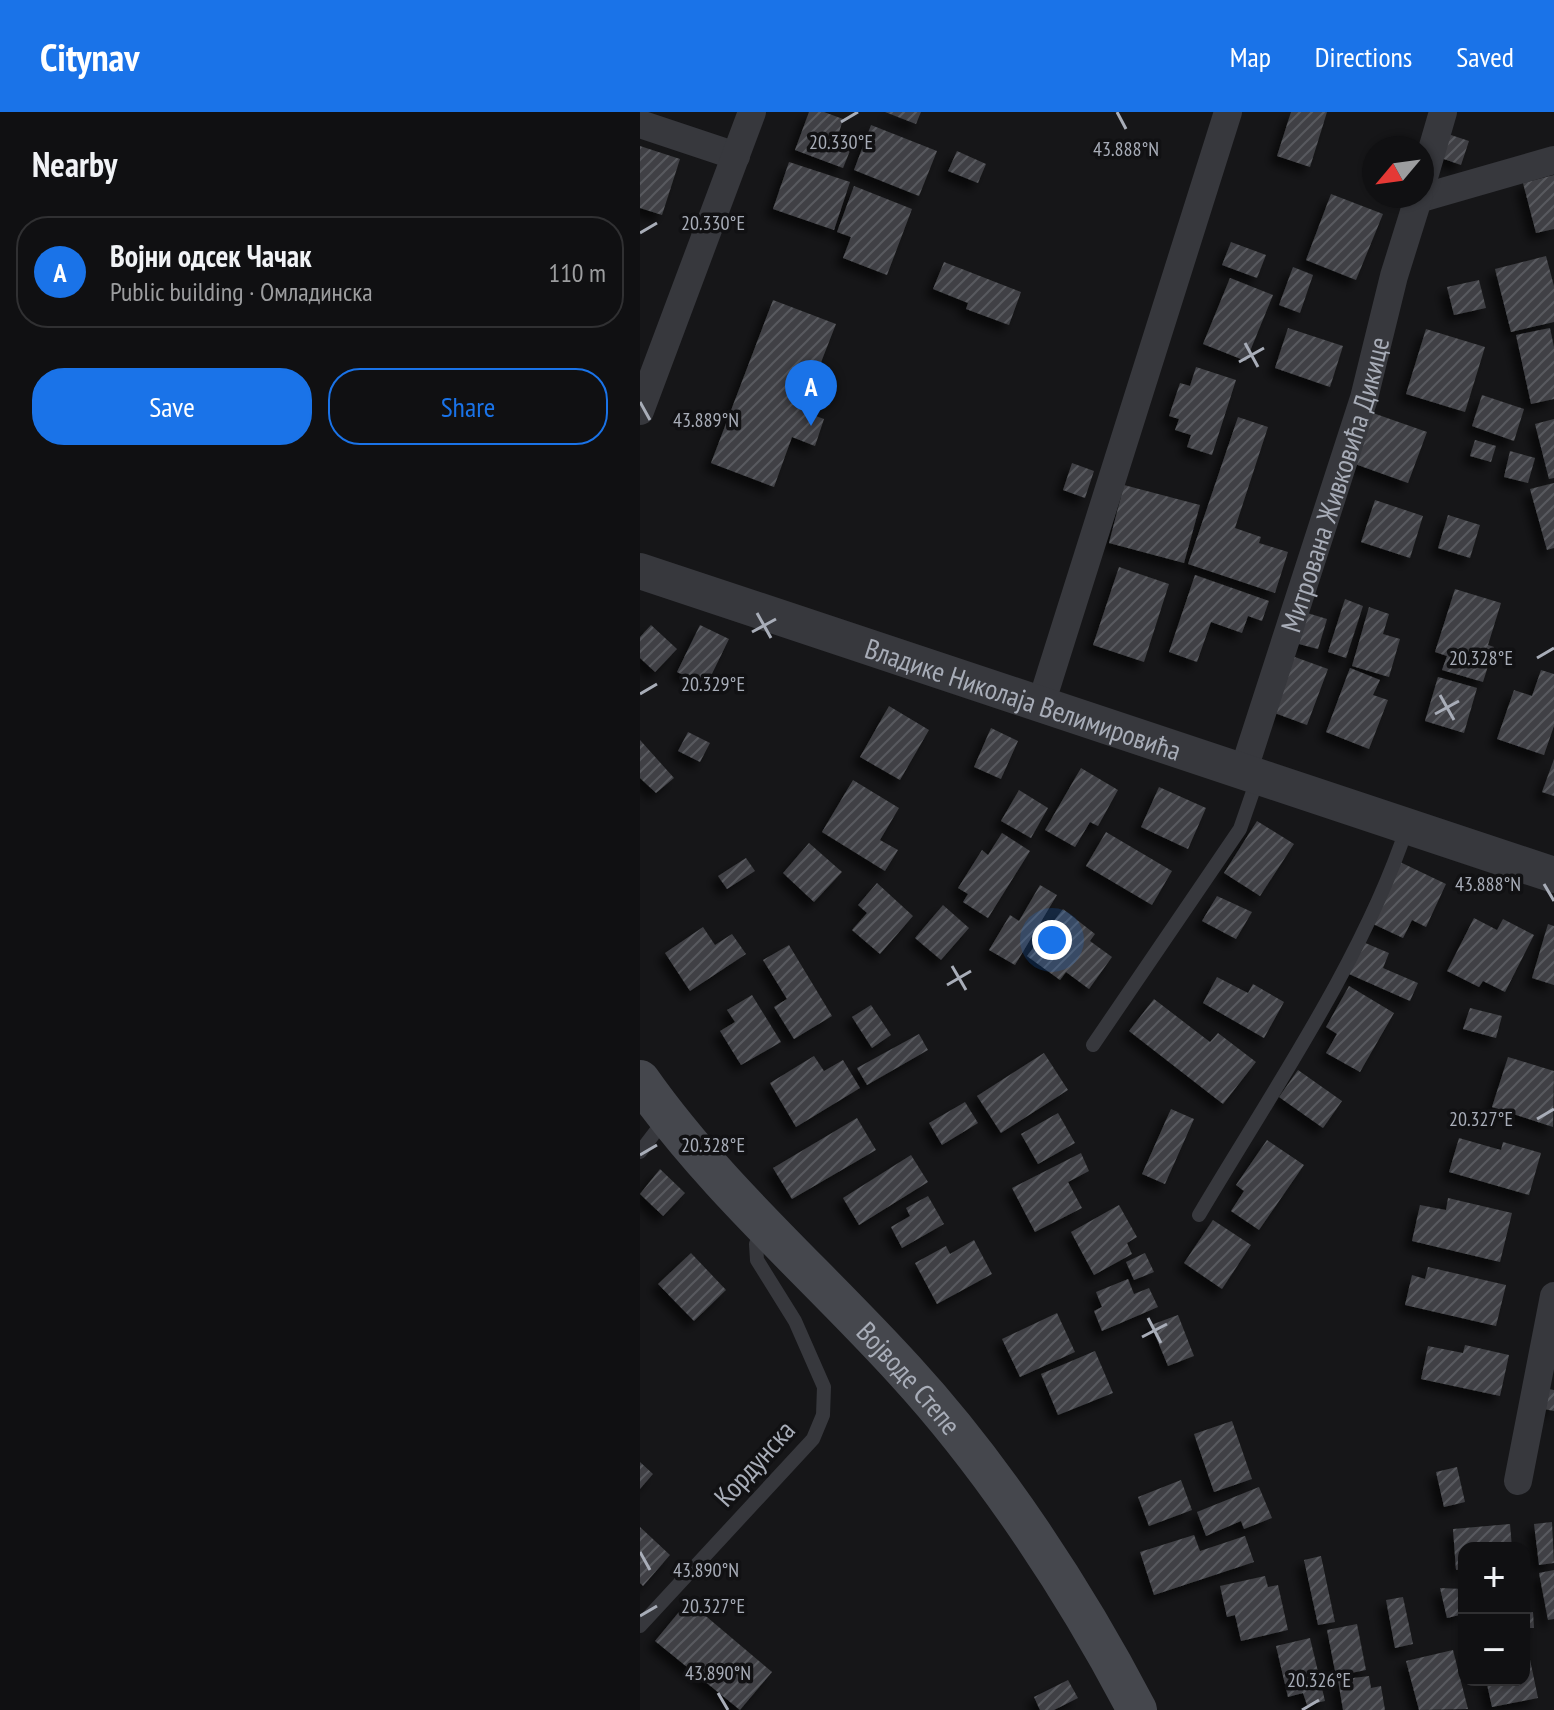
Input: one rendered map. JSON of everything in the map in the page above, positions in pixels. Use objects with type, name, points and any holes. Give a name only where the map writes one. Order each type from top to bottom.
[{"type":"main road","name":"Војводе Степе","points":[[640,1080],[666,1118],[899,1364],[962,1441],[1017,1514],[1137,1710]]},
{"type":"street","points":[[640,411],[752,112]]},
{"type":"street","points":[[1041,704],[1228,112]]},
{"type":"street","name":"Митрована Живковића Дикице","points":[[1434,142],[1443,112]]},
{"type":"street","points":[[640,124],[736,156]]},
{"type":"street","points":[[1434,189],[1554,160]]},
{"type":"street","name":"Митрована Живковића Дикице","points":[[1250,774],[1364,398],[1414,208]]},
{"type":"street","name":"Владике Николаја Велимировића","points":[[640,571],[1554,875]]},
{"type":"street","points":[[1518,1481],[1554,1296]]},
{"type":"lane","points":[[1093,1045],[1240,829],[1250,774]]},
{"type":"lane","points":[[1199,1215],[1332,987],[1393,870],[1407,826]]},
{"type":"lane","points":[[640,1152],[666,1118]]},
{"type":"lane","name":"Кордунска","points":[[640,1626],[813,1439],[819,1427],[824,1401],[820,1375],[795,1321],[757,1260],[756,1244],[766,1226]]},
{"type":"building","points":[[809,112],[824,112],[843,119],[839,133],[855,138],[843,168],[795,150]]},
{"type":"building","points":[[885,112],[921,112],[916,124]]},
{"type":"building","points":[[1291,112],[1327,112],[1310,167],[1277,156]]},
{"type":"building","points":[[871,125],[937,151],[919,196],[854,170]]},
{"type":"building","points":[[1448,134],[1469,141],[1461,165],[1441,158]]},
{"type":"building","points":[[640,146],[680,159],[662,215],[640,208]]},
{"type":"building","points":[[957,151],[986,164],[978,183],[948,171]]},
{"type":"building","points":[[789,162],[850,182],[834,230],[773,209]]},
{"type":"building","points":[[1554,175],[1554,229],[1536,233],[1523,183]]},
{"type":"building","points":[[854,186],[912,209],[887,275],[843,258],[851,237],[837,232]]},
{"type":"building","points":[[1331,194],[1383,214],[1356,280],[1306,260]]},
{"type":"building","points":[[1231,242],[1266,255],[1257,278],[1222,265]]},
{"type":"building","points":[[1546,256],[1554,286],[1554,322],[1511,332],[1495,269]]},
{"type":"building","points":[[944,262],[1021,292],[1009,325],[966,309],[968,303],[933,289]]},
{"type":"building","points":[[1293,267],[1313,275],[1300,313],[1279,305]]},
{"type":"building","points":[[1230,278],[1273,295],[1246,361],[1203,344]]},
{"type":"building","points":[[1479,280],[1486,308],[1454,315],[1447,287]]},
{"type":"building","points":[[773,300],[836,324],[802,411],[824,419],[815,446],[792,437],[774,487],[711,463]]},
{"type":"building","points":[[1288,328],[1343,346],[1330,387],[1275,368]]},
{"type":"building","points":[[1550,328],[1554,347],[1554,399],[1531,404],[1516,335]]},
{"type":"building","points":[[1426,329],[1485,347],[1465,412],[1406,394]]},
{"type":"building","points":[[1196,367],[1236,380],[1212,455],[1187,447],[1191,435],[1175,430],[1179,419],[1169,416],[1180,383],[1190,386]]},
{"type":"building","points":[[1482,395],[1524,409],[1514,441],[1472,426]]},
{"type":"building","points":[[1373,413],[1427,432],[1408,483],[1355,464]]},
{"type":"building","points":[[1238,417],[1268,427],[1235,528],[1261,537],[1259,543],[1288,552],[1275,593],[1188,564]]},
{"type":"building","points":[[1554,419],[1554,478],[1549,479],[1535,424]]},
{"type":"building","points":[[1475,440],[1496,446],[1491,462],[1470,456]]},
{"type":"building","points":[[1510,451],[1535,458],[1528,483],[1504,477]]},
{"type":"building","points":[[1072,463],[1094,471],[1085,498],[1063,490]]},
{"type":"building","points":[[1554,483],[1554,548],[1547,550],[1530,489]]},
{"type":"building","points":[[1124,485],[1200,505],[1184,563],[1109,543]]},
{"type":"building","points":[[1375,500],[1423,516],[1410,558],[1361,542]]},
{"type":"building","points":[[1448,515],[1480,525],[1470,558],[1438,548]]},
{"type":"building","points":[[1119,567],[1169,584],[1144,662],[1093,645]]},
{"type":"building","points":[[1195,575],[1269,601],[1262,621],[1248,616],[1242,633],[1211,622],[1197,662],[1169,652]]},
{"type":"building","points":[[1455,589],[1501,603],[1488,645],[1494,647],[1483,682],[1442,670],[1447,656],[1435,652]]},
{"type":"building","points":[[1345,599],[1363,606],[1346,658],[1328,652]]},
{"type":"building","points":[[1369,607],[1389,614],[1383,634],[1400,639],[1389,677],[1352,666]]},
{"type":"building","points":[[1304,612],[1327,619],[1318,649],[1295,643]]},
{"type":"building","points":[[651,625],[677,649],[655,672],[640,658],[640,637]]},
{"type":"building","points":[[700,625],[729,639],[706,686],[677,672]]},
{"type":"building","points":[[1292,656],[1328,669],[1307,725],[1272,712]]},
{"type":"building","points":[[1350,668],[1380,680],[1373,695],[1388,700],[1369,749],[1326,732]]},
{"type":"building","points":[[1541,670],[1554,674],[1554,726],[1544,755],[1497,739],[1514,690],[1532,696]]},
{"type":"building","points":[[1438,677],[1477,688],[1464,733],[1425,721]]},
{"type":"building","points":[[889,706],[929,730],[900,780],[860,757]]},
{"type":"building","points":[[991,728],[1018,741],[1001,779],[974,767]]},
{"type":"building","points":[[688,732],[710,743],[700,762],[678,751]]},
{"type":"building","points":[[640,740],[674,778],[656,793],[640,778]]},
{"type":"building","points":[[1554,759],[1554,796],[1542,792]]},
{"type":"building","points":[[1081,768],[1118,790],[1098,826],[1090,822],[1075,847],[1045,830]]},
{"type":"building","points":[[853,780],[899,808],[880,840],[898,850],[885,871],[822,832]]},
{"type":"building","points":[[1159,787],[1206,808],[1188,849],[1141,827]]},
{"type":"building","points":[[1019,790],[1048,808],[1031,838],[1001,821]]},
{"type":"building","points":[[1257,821],[1294,844],[1260,896],[1224,873]]},
{"type":"building","points":[[1106,832],[1172,871],[1152,905],[1086,866]]},
{"type":"building","points":[[1002,833],[1030,851],[988,918],[963,902],[968,894],[958,888],[982,850],[988,855]]},
{"type":"building","points":[[809,843],[842,872],[814,902],[783,873]]},
{"type":"building","points":[[746,858],[755,871],[727,889],[718,876]]},
{"type":"building","points":[[1400,862],[1446,884],[1426,927],[1412,920],[1403,938],[1371,923]]},
{"type":"building","points":[[877,883],[913,916],[880,954],[852,930],[867,913],[858,905]]},
{"type":"building","points":[[1040,885],[1057,895],[1015,965],[989,950],[1010,915],[1019,921]]},
{"type":"building","points":[[1217,896],[1252,912],[1236,939],[1202,921]]},
{"type":"building","points":[[943,905],[969,928],[941,960],[915,938]]},
{"type":"building","points":[[1063,909],[1095,934],[1090,941],[1112,957],[1089,989],[1066,972],[1060,980],[1027,956]]},
{"type":"building","points":[[1474,918],[1497,930],[1503,919],[1534,935],[1505,992],[1483,981],[1479,987],[1447,971]]},
{"type":"building","points":[[1548,924],[1554,926],[1554,985],[1532,978]]},
{"type":"building","points":[[703,927],[715,945],[732,934],[746,954],[690,991],[665,953]]},
{"type":"building","points":[[1363,942],[1389,953],[1383,968],[1418,983],[1410,1001],[1349,974]]},
{"type":"building","points":[[789,945],[832,1016],[794,1039],[774,1007],[787,999],[763,960]]},
{"type":"building","points":[[1217,977],[1248,993],[1253,984],[1284,1002],[1264,1038],[1203,1003]]},
{"type":"building","points":[[1349,986],[1394,1013],[1360,1072],[1326,1053],[1337,1034],[1326,1027]]},
{"type":"building","points":[[752,995],[781,1042],[741,1065],[720,1031],[735,1022],[727,1010]]},
{"type":"building","points":[[1154,999],[1210,1042],[1218,1033],[1256,1062],[1223,1104],[1129,1031]]},
{"type":"building","points":[[871,1005],[891,1035],[872,1048],[852,1017]]},
{"type":"building","points":[[1470,1008],[1502,1016],[1496,1038],[1463,1029]]},
{"type":"building","points":[[919,1034],[928,1050],[867,1085],[857,1068]]},
{"type":"building","points":[[1044,1053],[1068,1090],[1001,1133],[977,1096]]},
{"type":"building","points":[[814,1056],[824,1071],[843,1060],[860,1088],[796,1127],[770,1083]]},
{"type":"building","points":[[1508,1057],[1554,1071],[1553,1127],[1492,1107]]},
{"type":"building","points":[[1298,1070],[1342,1101],[1323,1128],[1279,1097]]},
{"type":"building","points":[[965,1102],[978,1123],[942,1145],[929,1123]]},
{"type":"building","points":[[1171,1109],[1194,1119],[1165,1184],[1142,1174]]},
{"type":"building","points":[[1058,1113],[1075,1143],[1038,1164],[1021,1134]]},
{"type":"building","points":[[857,1118],[876,1150],[792,1199],[773,1168]]},
{"type":"building","points":[[1459,1138],[1501,1150],[1503,1142],[1541,1153],[1529,1195],[1449,1172]]},
{"type":"building","points":[[1267,1140],[1304,1165],[1259,1230],[1231,1211],[1244,1191],[1236,1185]]},
{"type":"building","points":[[1081,1153],[1089,1171],[1068,1182],[1082,1208],[1035,1232],[1012,1188]]},
{"type":"building","points":[[911,1155],[928,1182],[859,1225],[843,1198]]},
{"type":"building","points":[[660,1169],[685,1193],[663,1216],[640,1194]]},
{"type":"building","points":[[928,1196],[944,1224],[902,1248],[891,1227],[910,1216],[906,1208]]},
{"type":"building","points":[[1448,1198],[1512,1213],[1500,1262],[1412,1241],[1420,1205],[1446,1210]]},
{"type":"building","points":[[1119,1205],[1137,1237],[1127,1243],[1132,1254],[1094,1275],[1071,1232]]},
{"type":"building","points":[[1213,1220],[1251,1245],[1222,1289],[1184,1263]]},
{"type":"building","points":[[974,1240],[992,1274],[937,1304],[915,1263],[946,1246],[950,1254]]},
{"type":"building","points":[[691,1253],[726,1290],[694,1321],[658,1284]]},
{"type":"building","points":[[1145,1253],[1154,1272],[1134,1280],[1126,1262]]},
{"type":"building","points":[[1428,1267],[1506,1285],[1496,1326],[1405,1305],[1412,1275],[1425,1279]]},
{"type":"building","points":[[1128,1279],[1134,1294],[1149,1288],[1158,1307],[1102,1331],[1094,1311],[1102,1307],[1096,1292]]},
{"type":"building","points":[[1057,1313],[1075,1352],[1020,1377],[1002,1339]]},
{"type":"building","points":[[1178,1315],[1194,1356],[1168,1366],[1151,1325]]},
{"type":"building","points":[[1465,1345],[1509,1355],[1500,1396],[1421,1379],[1428,1346],[1463,1353]]},
{"type":"building","points":[[1095,1351],[1113,1393],[1058,1415],[1041,1374]]},
{"type":"building","points":[[1549,1389],[1554,1390],[1554,1411],[1544,1409]]},
{"type":"building","points":[[1232,1421],[1252,1479],[1214,1492],[1194,1434]]},
{"type":"building","points":[[640,1462],[653,1474],[640,1489]]},
{"type":"building","points":[[1457,1467],[1465,1502],[1444,1507],[1436,1472]]},
{"type":"building","points":[[1181,1480],[1192,1510],[1149,1526],[1138,1497]]},
{"type":"building","points":[[1259,1487],[1272,1518],[1244,1529],[1241,1521],[1206,1536],[1197,1512]]},
{"type":"building","points":[[1552,1522],[1554,1563],[1539,1565],[1534,1524]]},
{"type":"building","points":[[1510,1524],[1512,1542],[1458,1542],[1456,1570],[1453,1529]]},
{"type":"building","points":[[640,1527],[670,1555],[643,1586],[640,1583]]},
{"type":"building","points":[[1194,1535],[1200,1551],[1245,1536],[1254,1562],[1154,1595],[1140,1552]]},
{"type":"building","points":[[1321,1556],[1335,1622],[1318,1625],[1304,1560]]},
{"type":"building","points":[[1554,1570],[1554,1619],[1548,1620],[1539,1573]]},
{"type":"building","points":[[1265,1576],[1268,1587],[1278,1585],[1288,1630],[1241,1641],[1235,1615],[1227,1617],[1220,1586]]},
{"type":"building","points":[[1440,1588],[1458,1589],[1458,1615],[1447,1618]]},
{"type":"building","points":[[1403,1597],[1413,1644],[1395,1648],[1386,1600]]},
{"type":"building","points":[[688,1601],[772,1672],[740,1710],[655,1641]]},
{"type":"building","points":[[1530,1612],[1533,1612],[1534,1628],[1530,1628]]},
{"type":"building","points":[[1357,1624],[1366,1670],[1336,1676],[1327,1630]]},
{"type":"building","points":[[1310,1638],[1325,1701],[1307,1705],[1303,1693],[1288,1697],[1276,1646]]},
{"type":"building","points":[[1453,1650],[1458,1686],[1462,1686],[1468,1709],[1419,1710],[1406,1661]]},
{"type":"building","points":[[1530,1659],[1538,1698],[1492,1707],[1487,1686],[1530,1686]]},
{"type":"building","points":[[1369,1676],[1371,1688],[1381,1686],[1385,1710],[1343,1710],[1338,1680]]},
{"type":"building","points":[[1068,1680],[1078,1698],[1054,1710],[1040,1710],[1034,1697]]},
{"type":"place","name":"Војни одсек Чачак","points":[[811,426]]}]
